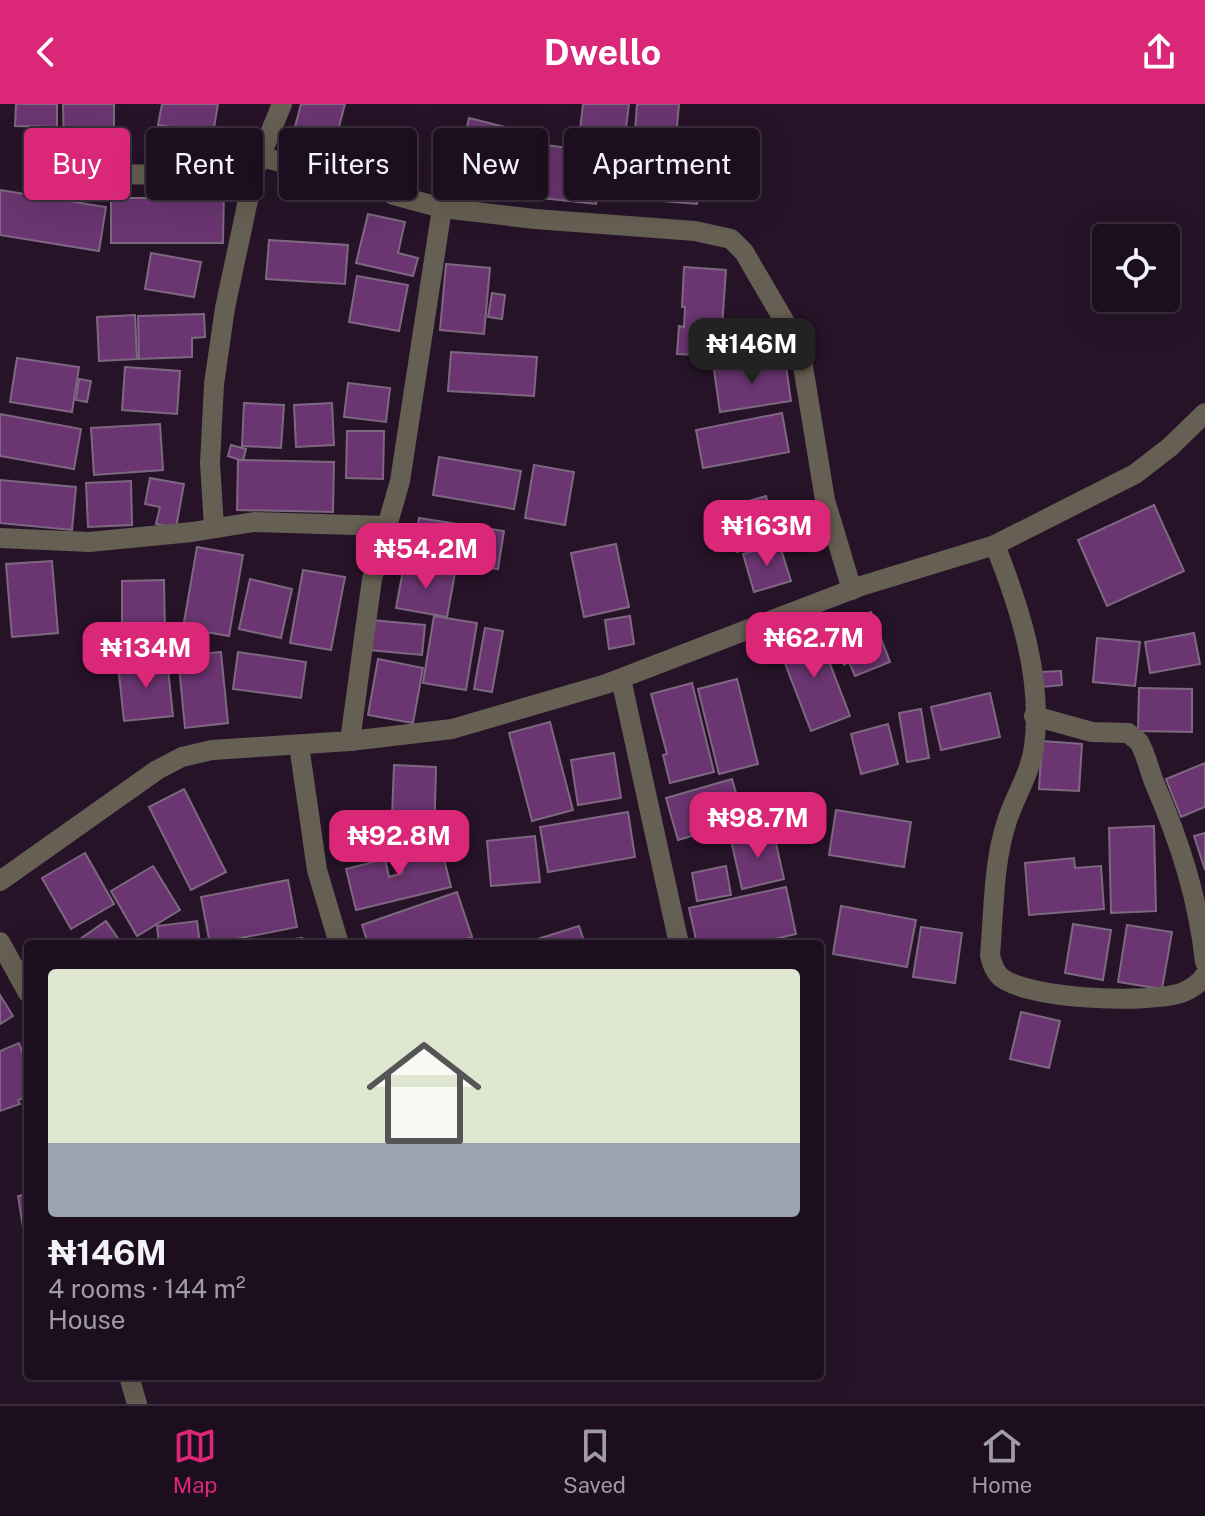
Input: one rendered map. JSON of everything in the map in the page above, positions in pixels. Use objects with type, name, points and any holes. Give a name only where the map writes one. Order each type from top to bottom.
[{"type":"street","points":[[263,150],[282,104]]},
{"type":"street","points":[[263,165],[376,186],[394,195],[442,208],[695,231],[731,239],[744,252],[800,348],[825,500],[852,590]]},
{"type":"street","points":[[214,527],[210,463],[214,384],[225,308],[249,200]]},
{"type":"street","points":[[350,741],[372,579],[400,481],[442,208]]},
{"type":"street","points":[[0,881],[157,770],[182,757],[212,750],[350,741],[452,729],[621,679],[852,590],[995,545],[1135,474],[1170,447],[1205,413]]},
{"type":"street","points":[[0,538],[89,542],[192,532],[254,522],[387,526]]},
{"type":"street","points":[[995,545],[1011,585],[1028,650],[1034,692],[1031,762],[1001,845],[990,955],[996,971],[1005,980],[1029,989],[1115,1000],[1180,994],[1200,982],[1205,975]]},
{"type":"street","points":[[621,679],[678,940]]},
{"type":"street","points":[[1034,716],[1092,732],[1128,733],[1139,742],[1180,842],[1201,923],[1205,962]]},
{"type":"street","points":[[299,745],[317,870],[338,940]]},
{"type":"street","points":[[0,942],[24,986]]},
{"type":"street","points":[[130,1380],[137,1404]]},
{"type":"building","points":[[16,104],[57,104],[57,127],[15,126]]},
{"type":"building","points":[[63,104],[114,104],[114,128],[64,128]]},
{"type":"building","points":[[162,104],[218,104],[214,128],[158,125]]},
{"type":"building","points":[[301,104],[345,104],[339,128],[295,127]]},
{"type":"building","points":[[583,104],[629,104],[626,128],[580,128]]},
{"type":"building","points":[[637,104],[679,104],[677,128],[635,128]]},
{"type":"building","points":[[469,118],[505,127],[505,128],[467,128]]},
{"type":"building","points":[[548,145],[564,147],[564,200],[596,200],[596,204],[548,199]]},
{"type":"building","points":[[0,190],[24,194],[24,200],[62,200],[106,207],[99,251],[0,235]]},
{"type":"building","points":[[111,200],[224,200],[223,243],[111,243]]},
{"type":"building","points":[[663,200],[698,200],[697,204]]},
{"type":"building","points":[[368,214],[405,222],[398,253],[418,258],[413,276],[356,263]]},
{"type":"building","points":[[269,240],[348,245],[345,284],[266,279]]},
{"type":"building","points":[[151,253],[201,262],[194,297],[145,289]]},
{"type":"building","points":[[446,264],[490,268],[484,334],[440,330]]},
{"type":"building","points":[[684,267],[726,270],[720,356],[677,354],[679,326],[684,327]]},
{"type":"building","points":[[357,276],[408,285],[399,331],[349,322]]},
{"type":"building","points":[[492,293],[505,295],[502,319],[488,317]]},
{"type":"building","points":[[204,314],[205,337],[192,338],[192,357],[139,359],[138,316]]},
{"type":"building","points":[[135,315],[137,359],[99,361],[97,317]]},
{"type":"building","points":[[451,352],[537,357],[534,396],[448,391]]},
{"type":"building","points":[[17,358],[79,367],[72,412],[10,402]]},
{"type":"building","points":[[785,359],[791,401],[720,412],[714,370]]},
{"type":"building","points":[[125,367],[180,371],[177,414],[122,410]]},
{"type":"building","points":[[79,379],[91,381],[87,402],[76,400]]},
{"type":"building","points":[[348,383],[390,388],[386,422],[344,417]]},
{"type":"building","points":[[244,403],[284,405],[281,448],[242,446]]},
{"type":"building","points":[[332,403],[334,445],[296,447],[294,405]]},
{"type":"building","points":[[782,413],[789,452],[703,468],[696,430]]},
{"type":"building","points":[[0,414],[81,429],[74,469],[0,456]]},
{"type":"building","points":[[160,424],[163,470],[94,475],[91,428]]},
{"type":"building","points":[[347,431],[384,431],[383,479],[346,478]]},
{"type":"building","points":[[231,445],[246,449],[243,461],[228,456]]},
{"type":"building","points":[[439,457],[521,471],[514,509],[433,495]]},
{"type":"building","points":[[238,460],[334,462],[333,512],[237,510]]},
{"type":"building","points":[[534,465],[574,472],[565,525],[525,518]]},
{"type":"building","points":[[150,478],[184,484],[176,528],[156,524],[160,507],[145,504]]},
{"type":"building","points":[[0,480],[76,487],[72,530],[0,523]]},
{"type":"building","points":[[131,481],[132,525],[88,527],[86,483]]},
{"type":"building","points":[[766,496],[777,534],[759,539],[761,545],[737,552],[735,546],[715,551],[705,514]]},
{"type":"building","points":[[1154,505],[1184,571],[1107,606],[1078,540]]},
{"type":"building","points":[[419,518],[504,531],[498,569],[414,557]]},
{"type":"building","points":[[779,543],[791,581],[754,592],[743,554]]},
{"type":"building","points":[[616,544],[629,607],[584,617],[571,553]]},
{"type":"building","points":[[197,547],[243,555],[229,636],[183,628]]},
{"type":"building","points":[[52,561],[58,633],[12,637],[6,564]]},
{"type":"building","points":[[404,565],[455,573],[447,617],[396,608]]},
{"type":"building","points":[[303,570],[345,577],[331,650],[290,643]]},
{"type":"building","points":[[250,579],[292,589],[281,638],[239,629]]},
{"type":"building","points":[[164,580],[165,639],[122,640],[122,581]]},
{"type":"building","points":[[871,612],[890,662],[855,676],[849,662],[844,665],[830,629]]},
{"type":"building","points":[[434,616],[477,623],[466,690],[423,683]]},
{"type":"building","points":[[630,616],[634,644],[609,649],[605,620]]},
{"type":"building","points":[[371,620],[425,625],[422,655],[369,650]]},
{"type":"building","points":[[485,628],[503,631],[492,692],[474,689]]},
{"type":"building","points":[[817,630],[850,716],[811,731],[778,645]]},
{"type":"building","points":[[1194,633],[1200,664],[1150,673],[1145,642]]},
{"type":"building","points":[[1097,638],[1140,642],[1135,686],[1093,682]]},
{"type":"building","points":[[221,652],[228,723],[185,728],[178,656]]},
{"type":"building","points":[[238,652],[306,662],[301,698],[233,689]]},
{"type":"building","points":[[167,659],[173,716],[124,721],[118,665]]},
{"type":"building","points":[[378,659],[423,668],[413,723],[368,715]]},
{"type":"building","points":[[1061,671],[1062,685],[1042,687],[1040,672]]},
{"type":"building","points":[[737,679],[758,764],[719,774],[698,689]]},
{"type":"building","points":[[692,683],[714,772],[670,783],[663,755],[667,754],[651,694]]},
{"type":"building","points":[[1139,688],[1192,689],[1192,732],[1138,731]]},
{"type":"building","points":[[990,693],[1000,737],[941,750],[931,707]]},
{"type":"building","points":[[921,709],[929,758],[907,762],[899,713]]},
{"type":"building","points":[[550,722],[573,810],[532,821],[509,733]]},
{"type":"building","points":[[888,724],[898,764],[861,774],[851,734]]},
{"type":"building","points":[[1042,741],[1082,744],[1079,791],[1039,789]]},
{"type":"building","points":[[614,753],[621,798],[578,805],[571,760]]},
{"type":"building","points":[[1205,763],[1205,807],[1181,817],[1166,779]]},
{"type":"building","points":[[394,765],[436,767],[434,843],[391,841]]},
{"type":"building","points":[[732,779],[744,821],[678,840],[666,798]]},
{"type":"building","points":[[184,789],[226,872],[191,890],[149,807]]},
{"type":"building","points":[[836,810],[911,822],[904,867],[829,855]]},
{"type":"building","points":[[628,812],[635,857],[548,872],[540,827]]},
{"type":"building","points":[[379,816],[381,850],[339,853],[337,818]]},
{"type":"building","points":[[1154,826],[1156,911],[1111,913],[1109,828]]},
{"type":"building","points":[[773,830],[784,879],[742,889],[731,840]]},
{"type":"building","points":[[1205,833],[1205,870],[1194,836]]},
{"type":"building","points":[[535,836],[540,882],[491,886],[487,841]]},
{"type":"building","points":[[440,843],[451,887],[356,910],[346,869],[385,859],[389,877],[403,873],[399,853]]},
{"type":"building","points":[[85,853],[114,904],[71,929],[42,878]]},
{"type":"building","points":[[1074,858],[1075,868],[1101,866],[1104,909],[1029,915],[1025,863]]},
{"type":"building","points":[[153,866],[180,910],[137,936],[111,891]]},
{"type":"building","points":[[726,866],[731,895],[697,901],[692,873]]},
{"type":"building","points":[[288,880],[297,927],[230,940],[209,940],[201,897]]},
{"type":"building","points":[[786,887],[796,934],[770,940],[696,940],[689,908]]},
{"type":"building","points":[[457,892],[472,937],[464,940],[367,940],[362,925]]},
{"type":"building","points":[[841,906],[916,920],[907,967],[833,954]]},
{"type":"building","points":[[106,921],[119,940],[79,940]]},
{"type":"building","points":[[197,921],[199,940],[159,940],[157,926]]},
{"type":"building","points":[[1073,924],[1111,930],[1103,980],[1065,973]]},
{"type":"building","points":[[1127,925],[1172,932],[1162,989],[1118,982]]},
{"type":"building","points":[[579,926],[584,940],[535,940]]},
{"type":"building","points":[[921,927],[962,933],[955,983],[913,977]]},
{"type":"building","points":[[0,995],[13,1016],[0,1024]]},
{"type":"building","points":[[1021,1012],[1060,1021],[1049,1068],[1010,1059]]},
{"type":"building","points":[[19,1043],[24,1056],[24,1098],[18,1100],[20,1104],[0,1111],[0,1051]]},
{"type":"building","points":[[24,1195],[24,1233],[18,1196]]}]
